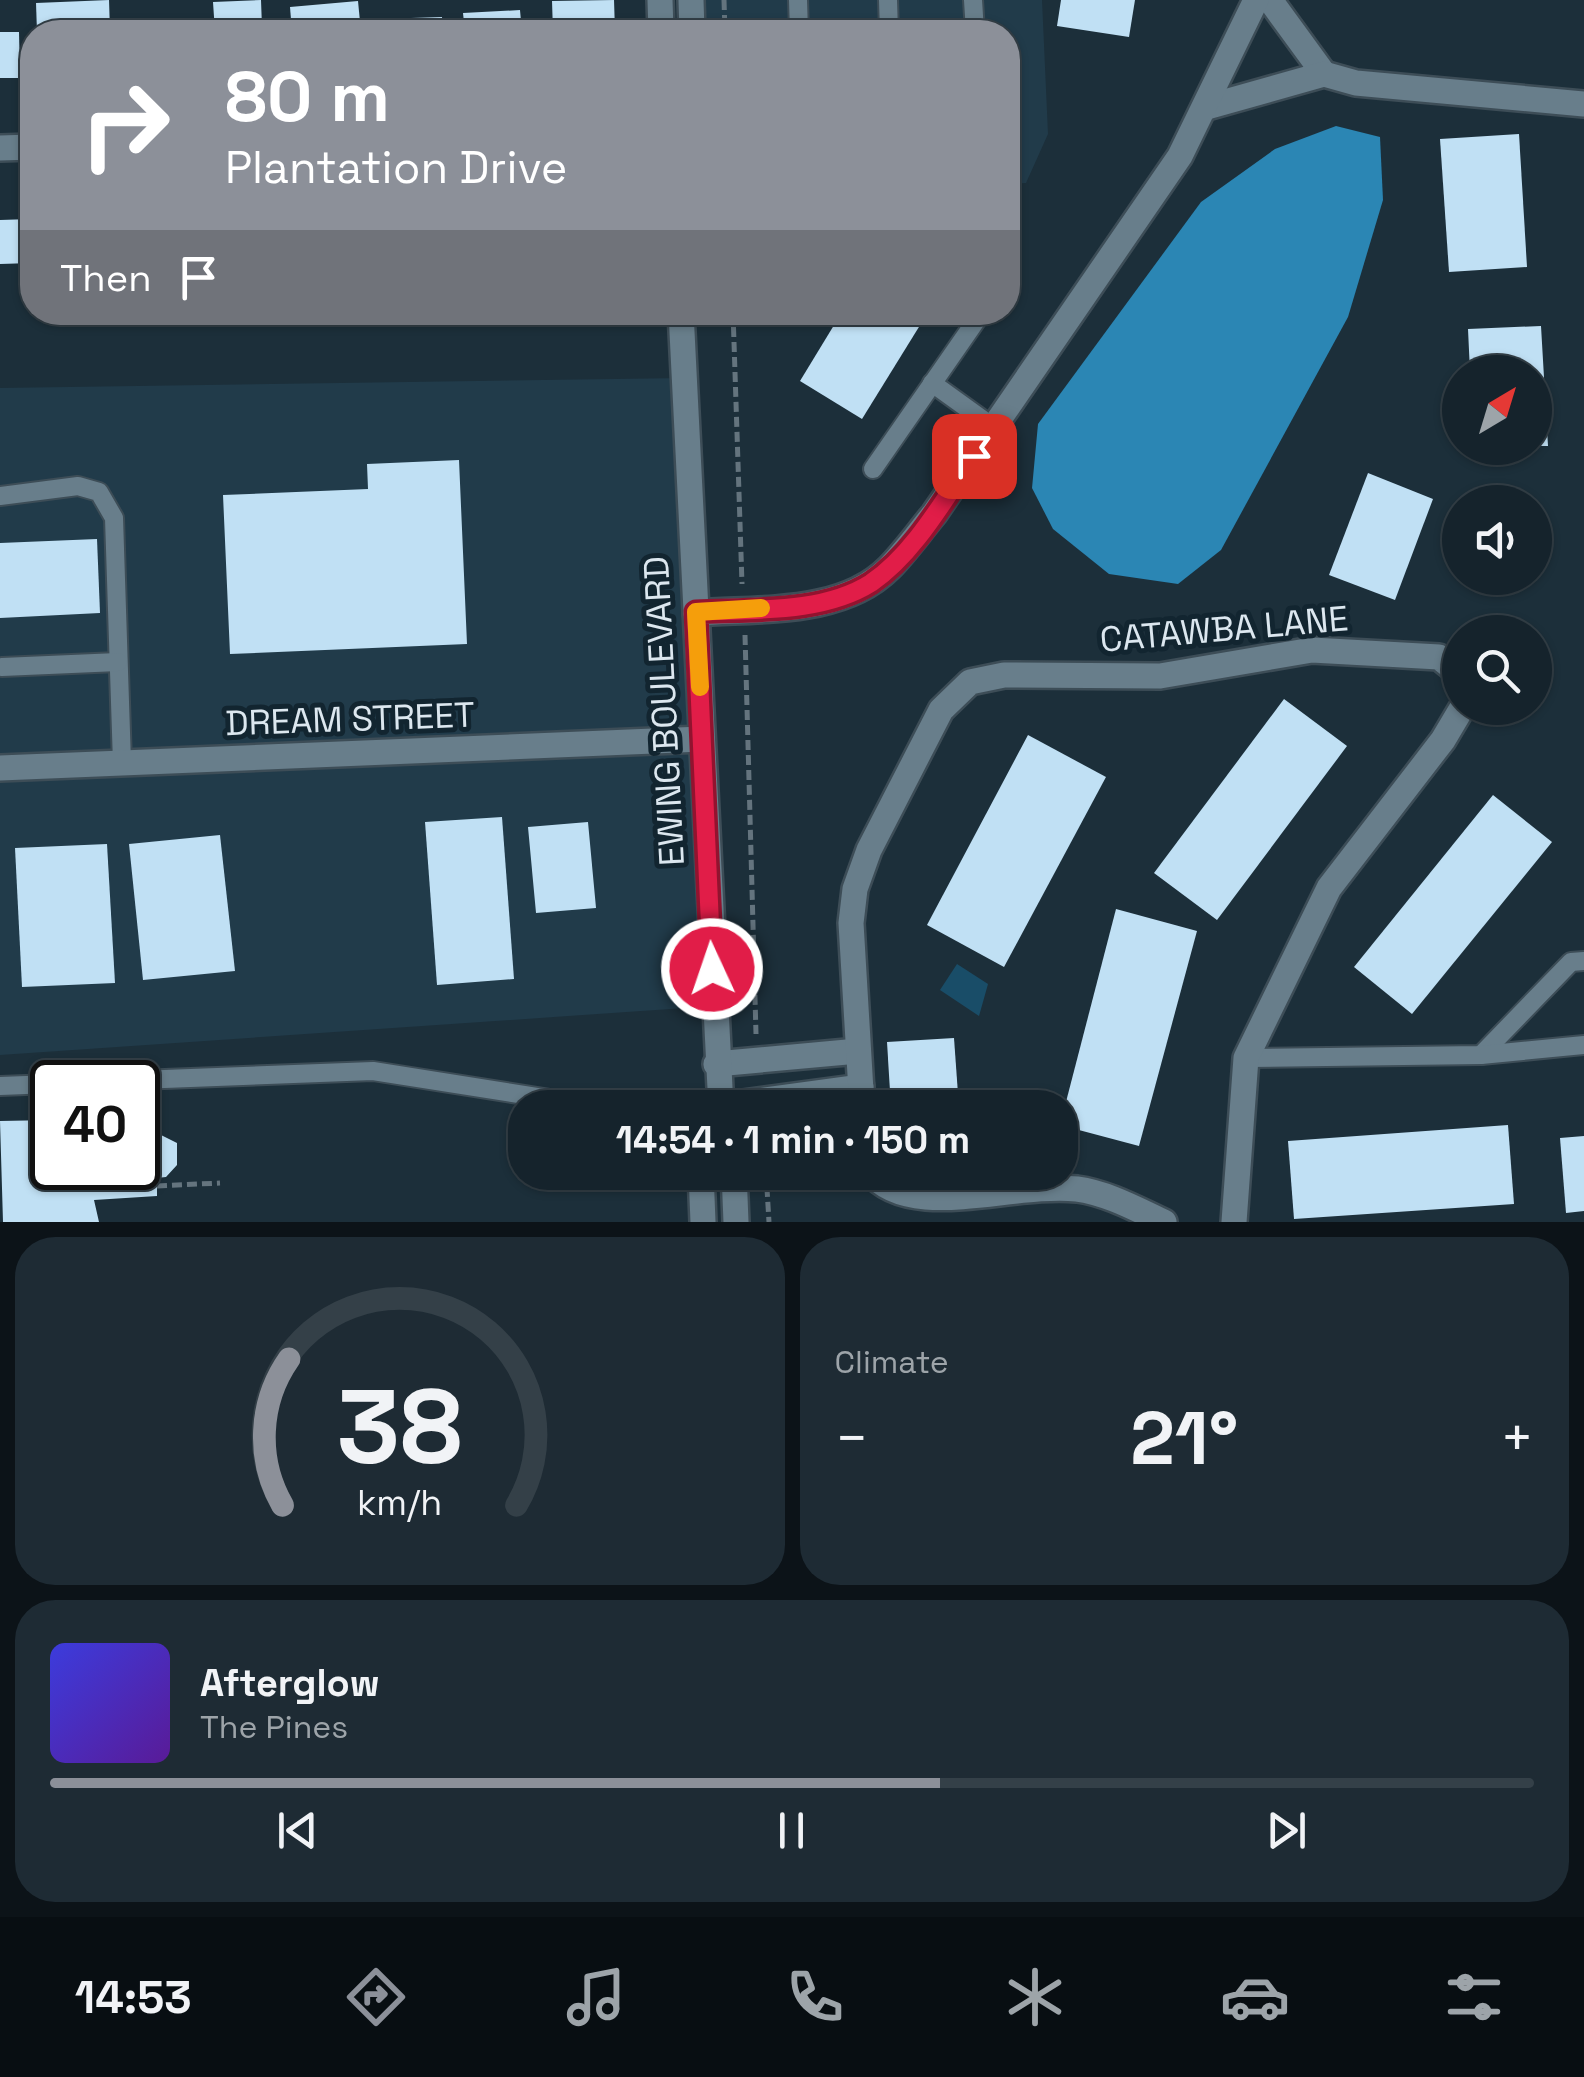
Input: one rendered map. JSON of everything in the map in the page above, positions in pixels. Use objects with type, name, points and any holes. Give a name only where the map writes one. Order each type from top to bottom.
[{"type":"street","points":[[696,612],[810,604],[870,584],[889,569],[934,514],[1180,156],[1256,0]]},
{"type":"street","points":[[1270,0],[1324,74]]},
{"type":"street","points":[[1206,107],[1324,74],[1356,83],[1584,104]]},
{"type":"street","name":"EWING BOULEVARD","points":[[682,325],[718,1090]]},
{"type":"street","name":"CATAWBA LANE","points":[[861,1090],[851,923],[861,869],[941,710],[970,682],[1004,675],[1160,676],[1312,650],[1442,659]]},
{"type":"street","points":[[1234,1222],[1246,1058],[1330,888],[1452,725]]},
{"type":"street","name":"DREAM STREET","points":[[0,768],[702,740]]},
{"type":"street","points":[[716,1064],[858,1051]]},
{"type":"street","points":[[1078,1189],[1119,1201],[1164,1222]]},
{"type":"street","points":[[701,1190],[702,1222]]},
{"type":"street","points":[[735,1190],[736,1222]]},
{"type":"street","points":[[883,1190],[890,1200],[907,1208],[930,1212],[1040,1190]]},
{"type":"lane","points":[[873,468],[973,325]]},
{"type":"lane","points":[[932,383],[994,427]]},
{"type":"lane","points":[[0,496],[78,486],[99,492],[114,518],[122,763]]},
{"type":"lane","points":[[2,667],[118,662]]},
{"type":"lane","points":[[1480,1055],[1571,962],[1584,961]]},
{"type":"lane","points":[[1246,1058],[1480,1055],[1584,1045]]},
{"type":"lane","points":[[160,1079],[372,1070],[508,1092]]},
{"type":"lane","points":[[0,1086],[30,1085]]},
{"type":"path","points":[[733,325],[741,578]]},
{"type":"path","points":[[744,626],[756,1028]]},
{"type":"path","points":[[160,1186],[220,1183]]},
{"type":"path","points":[[767,1190],[770,1222]]},
{"type":"shaded area","points":[[691,0],[1042,0],[1048,134],[1026,183],[1020,183],[1020,20],[692,20]]},
{"type":"shaded area","points":[[1336,126],[1380,137],[1383,200],[1348,317],[1221,550],[1178,584],[1109,574],[1053,529],[1032,488],[1038,424],[1201,202],[1275,149]]},
{"type":"shaded area","points":[[685,378],[714,1006],[0,1055],[0,388]]},
{"type":"shaded area","points":[[957,964],[988,984],[979,1016],[940,990]]},
{"type":"building","points":[[109,0],[110,20],[37,20],[36,3]]},
{"type":"building","points":[[261,0],[262,20],[214,20],[213,2]]},
{"type":"building","points":[[614,0],[615,20],[553,20],[552,1]]},
{"type":"building","points":[[1061,0],[1135,0],[1129,37],[1057,26]]},
{"type":"building","points":[[358,1],[360,20],[291,20],[290,7]]},
{"type":"building","points":[[520,10],[521,20],[464,20],[463,13]]},
{"type":"building","points":[[442,17],[442,20],[380,20]]},
{"type":"building","points":[[0,32],[19,32],[20,78],[0,78]]},
{"type":"building","points":[[1519,134],[1527,267],[1449,272],[1440,139]]},
{"type":"building","points":[[20,219],[20,263],[0,264],[0,220]]},
{"type":"building","points":[[834,325],[920,325],[862,419],[800,381]]},
{"type":"building","points":[[1541,326],[1543,355],[1469,355],[1468,329]]},
{"type":"building","points":[[459,460],[467,644],[230,654],[223,495],[368,489],[367,464]]},
{"type":"building","points":[[1368,473],[1433,499],[1395,600],[1329,575]]},
{"type":"building","points":[[97,539],[100,613],[0,618],[0,543]]},
{"type":"building","points":[[1284,699],[1347,746],[1217,920],[1154,873]]},
{"type":"building","points":[[1028,735],[1106,777],[1004,967],[927,925]]},
{"type":"building","points":[[1493,795],[1552,842],[1412,1014],[1354,967]]},
{"type":"building","points":[[502,817],[514,979],[437,985],[425,822]]},
{"type":"building","points":[[588,822],[596,908],[536,913],[528,827]]},
{"type":"building","points":[[220,835],[235,971],[143,980],[129,844]]},
{"type":"building","points":[[107,844],[115,983],[22,987],[15,848]]},
{"type":"building","points":[[1116,909],[1197,931],[1139,1146],[1078,1130],[1078,1090],[1069,1090]]},
{"type":"building","points":[[954,1038],[958,1090],[890,1090],[887,1042]]},
{"type":"building","points":[[30,1120],[30,1190],[157,1190],[157,1196],[94,1200],[99,1222],[3,1222],[0,1121]]},
{"type":"building","points":[[1508,1125],[1514,1204],[1294,1219],[1288,1141]]},
{"type":"building","points":[[160,1134],[177,1143],[177,1165],[166,1177],[160,1178]]},
{"type":"building","points":[[1584,1136],[1584,1211],[1566,1213],[1560,1138]]},
{"type":"slow traffic","points":[[700,687],[696,612],[761,608]]},
{"type":"route","points":[[712,969],[696,612],[810,604],[870,584],[889,569],[934,514],[974,456]]}]
